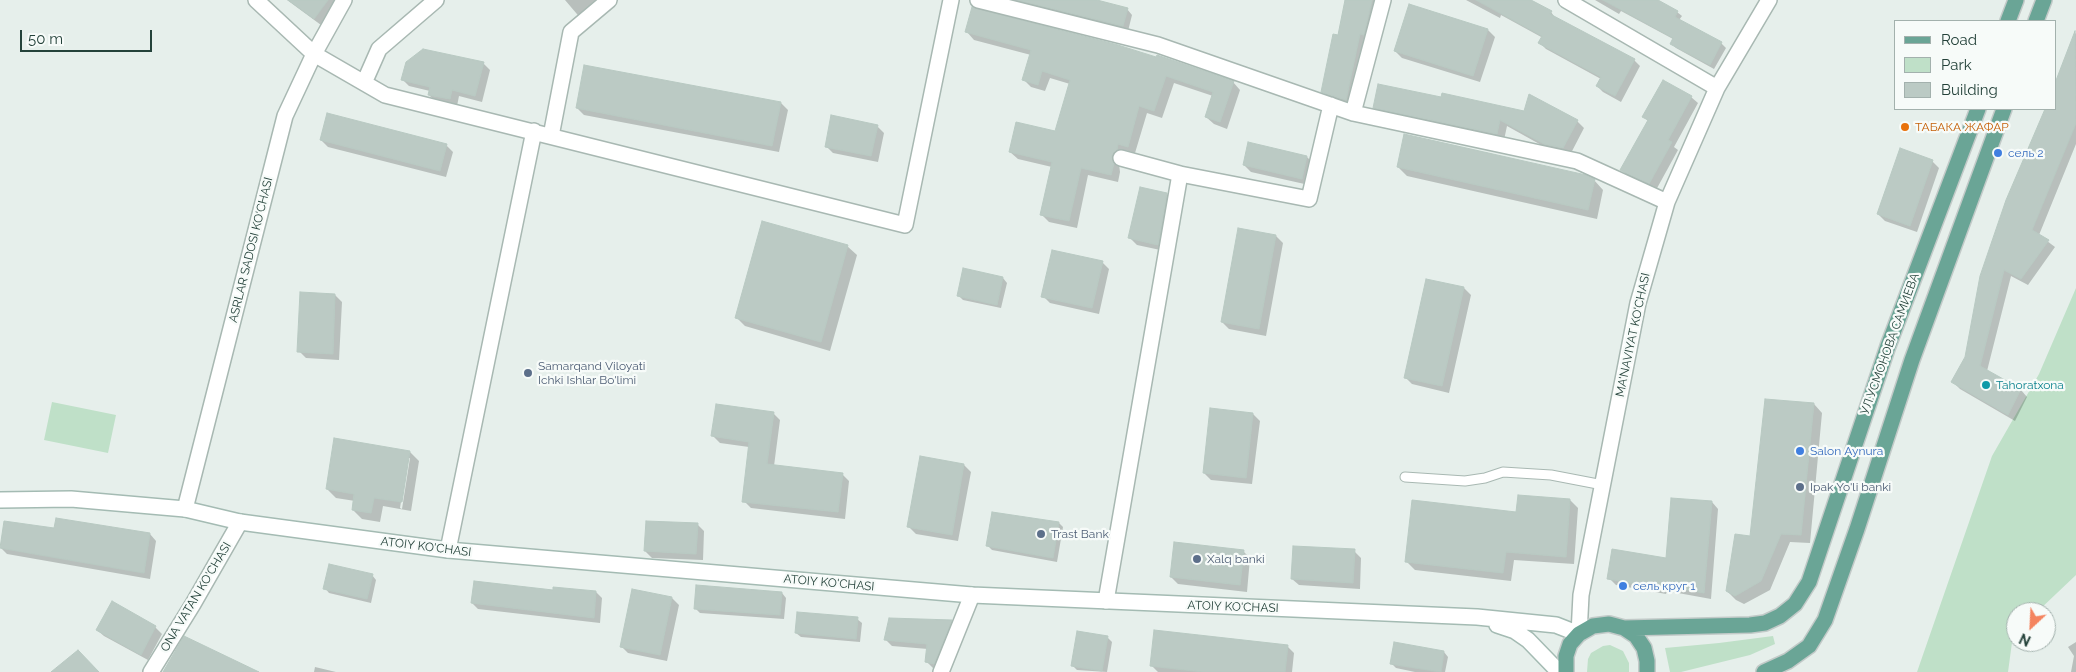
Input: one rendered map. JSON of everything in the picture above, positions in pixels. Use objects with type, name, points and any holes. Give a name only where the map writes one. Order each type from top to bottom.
[{"type":"main road","points":[[2008,20],[2016,0]]},
{"type":"main road","points":[[2036,20],[2044,0]]},
{"type":"main road","name":"УЛ.УСМОНОВА САМИЕВА","points":[[1579,634],[1593,626],[1609,624],[1624,628],[1765,623],[1788,611],[1795,604],[1809,582],[1888,346],[1978,110]]},
{"type":"main road","points":[[1764,672],[1788,661],[1809,646],[1825,620],[1857,530],[1912,360],[2004,110]]},
{"type":"main road","points":[[1624,628],[1636,636],[1644,648],[1648,661],[1647,672]]},
{"type":"main road","points":[[1566,672],[1566,656],[1570,644],[1579,634]]},
{"type":"street","points":[[256,0],[314,54],[385,95],[904,226],[951,0]]},
{"type":"street","name":"ASRLAR SADOSI KO'CHASI","points":[[185,509],[285,116],[314,54],[344,0]]},
{"type":"street","points":[[364,83],[379,49],[436,0]]},
{"type":"street","points":[[551,136],[571,32],[609,0]]},
{"type":"street","points":[[978,0],[1158,45],[1353,113],[1577,161],[1667,202]]},
{"type":"street","points":[[1353,113],[1383,0]]},
{"type":"street","points":[[1566,0],[1717,88]]},
{"type":"street","name":"MA'NAVIYAT KO'CHASI","points":[[1579,634],[1581,595],[1638,303],[1667,202],[1717,88],[1769,0]]},
{"type":"street","points":[[1121,158],[1180,174],[1309,199],[1331,105]]},
{"type":"street","points":[[448,550],[534,132]]},
{"type":"street","points":[[1106,601],[1180,174]]},
{"type":"street","name":"ATOIY KO'CHASI","points":[[0,500],[71,498],[185,509],[240,522],[448,550],[972,595],[1477,617],[1556,626],[1579,634]]},
{"type":"street","name":"ONA VATAN KO'CHASI","points":[[151,672],[240,522]]},
{"type":"street","points":[[941,672],[972,595]]},
{"type":"street","name":"ATOIY KO'CHASI","points":[[1477,617],[1515,631],[1528,640],[1560,672]]},
{"type":"lane","points":[[1406,477],[1465,481],[1485,478],[1503,472],[1551,475],[1603,485]]},
{"type":"green space","points":[[2076,288],[2076,575],[2048,602],[2006,602],[2006,652],[2011,652],[2008,672],[1917,672],[1992,456],[2039,374]]},
{"type":"green space","points":[[52,402],[116,415],[108,453],[44,440]]},
{"type":"green space","points":[[1773,636],[1775,644],[1750,655],[1681,672],[1670,672],[1665,648]]},
{"type":"green space","points":[[1610,645],[1623,651],[1629,663],[1629,672],[1587,672],[1588,659],[1591,653],[1603,646]]},
{"type":"building","points":[[288,0],[328,0],[314,19]]},
{"type":"building","points":[[1017,0],[1097,0],[1128,8],[1123,26]]},
{"type":"building","points":[[1345,0],[1372,0],[1364,35],[1360,34],[1346,100],[1321,92],[1333,34],[1338,35]]},
{"type":"building","points":[[1476,0],[1531,0],[1552,11],[1550,14],[1635,59],[1615,96],[1596,86],[1601,77],[1538,43],[1542,36]]},
{"type":"building","points":[[1603,0],[1658,0],[1678,11],[1675,17],[1722,42],[1710,65],[1670,44],[1673,38]]},
{"type":"building","points":[[1409,4],[1488,29],[1473,76],[1394,51]]},
{"type":"building","points":[[972,7],[1118,45],[1156,57],[1157,55],[1234,81],[1220,122],[1205,117],[1213,92],[1166,76],[1154,111],[1139,106],[1128,147],[1118,144],[1117,150],[1112,156],[1114,163],[1111,175],[1081,168],[1069,221],[1040,215],[1052,162],[1009,152],[1016,122],[1055,131],[1070,80],[1042,71],[1038,85],[1022,80],[1031,50],[965,32]]},
{"type":"building","points":[[2075,31],[2076,123],[2032,230],[2049,240],[2021,279],[2004,270],[1980,366],[2021,389],[2008,415],[1951,382],[1965,357],[1980,276],[2006,200],[2045,110],[2056,110],[2056,80]]},
{"type":"building","points":[[423,49],[484,62],[475,96],[452,90],[450,99],[428,95],[430,87],[401,80],[406,62]]},
{"type":"building","points":[[584,65],[781,102],[772,146],[576,108]]},
{"type":"building","points":[[1663,80],[1692,96],[1668,140],[1672,142],[1649,184],[1620,170],[1648,120],[1642,117]]},
{"type":"building","points":[[1378,84],[1441,97],[1442,93],[1524,111],[1529,94],[1578,120],[1563,148],[1544,144],[1500,120],[1497,134],[1373,108]]},
{"type":"building","points":[[327,113],[447,144],[440,171],[320,140]]},
{"type":"building","points":[[831,115],[878,125],[871,156],[825,147]]},
{"type":"building","points":[[1404,134],[1586,175],[1595,179],[1588,210],[1397,167]]},
{"type":"building","points":[[1248,142],[1307,156],[1302,179],[1243,165]]},
{"type":"building","points":[[1900,148],[1933,160],[1910,226],[1877,214]]},
{"type":"building","points":[[1140,187],[1167,193],[1158,245],[1128,238]]},
{"type":"building","points":[[762,221],[848,245],[821,342],[735,318]]},
{"type":"building","points":[[1238,228],[1276,235],[1259,329],[1221,322]]},
{"type":"building","points":[[1052,250],[1103,261],[1092,308],[1041,297]]},
{"type":"building","points":[[963,268],[1003,277],[997,305],[957,296]]},
{"type":"building","points":[[1426,279],[1464,287],[1442,386],[1404,378]]},
{"type":"building","points":[[300,292],[335,294],[333,354],[297,352]]},
{"type":"building","points":[[1765,399],[1814,403],[1801,535],[1781,534],[1761,581],[1735,596],[1726,591],[1735,534],[1750,536]]},
{"type":"building","points":[[716,404],[774,412],[767,464],[843,473],[838,512],[742,502],[749,442],[711,436]]},
{"type":"building","points":[[1210,408],[1253,413],[1246,478],[1203,473]]},
{"type":"building","points":[[334,438],[410,451],[402,502],[374,498],[371,513],[352,510],[354,494],[326,489]]},
{"type":"building","points":[[920,456],[964,464],[952,535],[907,527]]},
{"type":"building","points":[[1518,495],[1570,499],[1566,557],[1506,552],[1503,573],[1405,562],[1412,500],[1516,512]]},
{"type":"building","points":[[1671,498],[1712,501],[1704,593],[1660,585],[1660,588],[1607,579],[1612,549],[1666,558]]},
{"type":"building","points":[[992,512],[1059,522],[1053,558],[986,546]]},
{"type":"building","points":[[56,518],[150,533],[144,573],[0,548],[4,521],[54,528]]},
{"type":"building","points":[[646,521],[698,523],[696,554],[644,551]]},
{"type":"building","points":[[1174,542],[1244,550],[1240,585],[1170,577]]},
{"type":"building","points":[[1293,546],[1355,549],[1353,583],[1291,579]]},
{"type":"building","points":[[329,564],[373,574],[367,599],[323,589]]},
{"type":"building","points":[[474,581],[553,590],[553,587],[596,591],[594,618],[471,603]]},
{"type":"building","points":[[696,585],[782,592],[780,615],[694,609]]},
{"type":"building","points":[[632,589],[672,597],[660,655],[620,647]]},
{"type":"building","points":[[112,601],[156,626],[141,655],[96,630]]},
{"type":"building","points":[[797,612],[858,617],[856,639],[795,633]]},
{"type":"building","points":[[889,618],[952,620],[934,664],[925,662],[927,644],[884,640]]},
{"type":"building","points":[[1154,630],[1288,645],[1285,672],[1203,672],[1150,666]]},
{"type":"building","points":[[1077,631],[1108,636],[1102,671],[1071,666]]},
{"type":"building","points":[[184,636],[259,672],[163,672]]},
{"type":"building","points":[[1394,642],[1444,651],[1441,672],[1390,664]]},
{"type":"building","points":[[78,650],[99,672],[51,672]]},
{"type":"place","name":"ТАБАКА ЖАФАР","points":[[1905,127]]},
{"type":"place","name":"сель 2","points":[[1998,153]]},
{"type":"place","name":"Samarqand Viloyati Ichki Ishlar Bo'limi","points":[[528,373]]},
{"type":"place","name":"Tahoratxona","points":[[1986,385]]},
{"type":"place","name":"Salon Aynura","points":[[1800,451]]},
{"type":"place","name":"Ipak Yo'li banki","points":[[1800,487]]},
{"type":"place","name":"Trast Bank","points":[[1041,534]]},
{"type":"place","name":"Xalq banki","points":[[1197,559]]},
{"type":"place","name":"сель круг 1","points":[[1623,586]]}]
